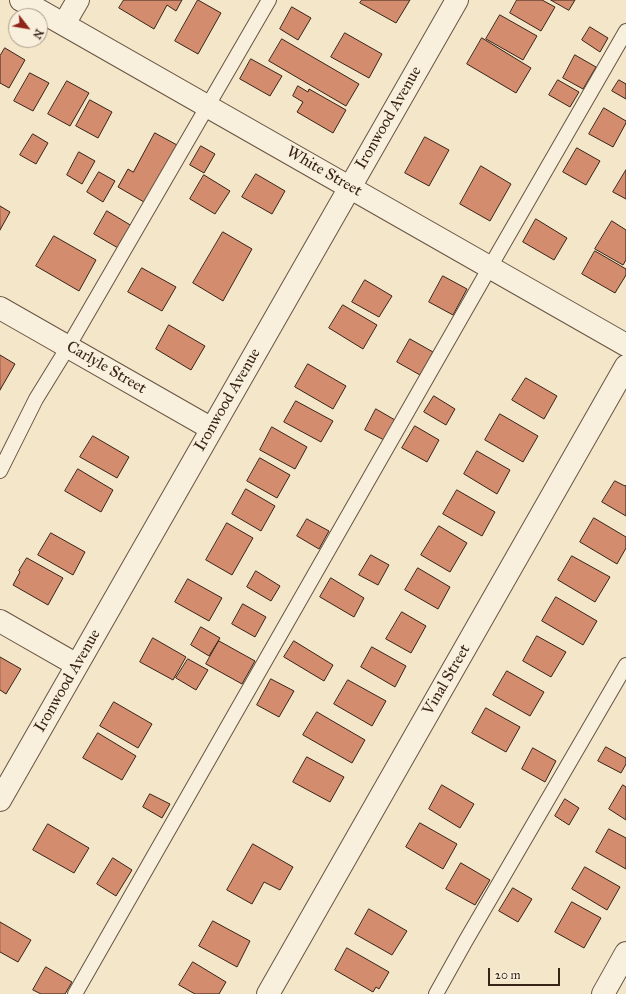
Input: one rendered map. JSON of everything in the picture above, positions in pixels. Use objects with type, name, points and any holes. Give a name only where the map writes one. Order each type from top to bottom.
[{"type":"street","name":"White Street","points":[[21,0],[626,345]]},
{"type":"street","points":[[64,24],[78,0]]},
{"type":"street","name":"Ironwood Avenue","points":[[0,800],[457,0]]},
{"type":"street","name":"Carlyle Street","points":[[0,308],[212,429]]},
{"type":"street","name":"Vinal Street","points":[[268,994],[626,366]]},
{"type":"street","points":[[0,621],[77,665]]},
{"type":"street","points":[[603,994],[626,953]]},
{"type":"lane","points":[[0,472],[36,399],[68,347],[269,0]]},
{"type":"lane","points":[[75,994],[626,31]]},
{"type":"lane","points":[[436,994],[626,665]]},
{"type":"building","points":[[124,0],[182,0],[176,11],[167,5],[154,29],[119,8]]},
{"type":"building","points":[[198,0],[221,13],[198,54],[175,41]]},
{"type":"building","points":[[362,0],[410,0],[396,23],[360,3]]},
{"type":"building","points":[[517,0],[542,0],[555,7],[541,31],[510,13]]},
{"type":"building","points":[[551,0],[575,0],[569,10]]},
{"type":"building","points":[[292,7],[311,18],[298,40],[280,29]]},
{"type":"building","points":[[500,15],[537,36],[523,60],[486,39]]},
{"type":"building","points":[[590,27],[608,38],[600,52],[582,40]]},
{"type":"building","points":[[345,33],[382,54],[369,78],[331,57]]},
{"type":"building","points":[[482,38],[531,68],[516,93],[467,64]]},
{"type":"building","points":[[282,39],[359,84],[346,106],[269,61]]},
{"type":"building","points":[[5,48],[25,60],[9,88],[0,83],[0,56]]},
{"type":"building","points":[[575,55],[596,67],[583,89],[563,78]]},
{"type":"building","points":[[251,59],[282,76],[270,96],[240,79]]},
{"type":"building","points":[[30,73],[49,83],[33,111],[14,101]]},
{"type":"building","points":[[558,80],[579,92],[570,107],[549,95]]},
{"type":"building","points":[[619,80],[626,84],[626,99],[612,91]]},
{"type":"building","points":[[67,81],[89,93],[70,126],[48,114]]},
{"type":"building","points":[[298,86],[308,92],[309,89],[346,110],[333,133],[297,112],[303,102],[293,96]]},
{"type":"building","points":[[90,100],[112,112],[98,138],[76,126]]},
{"type":"building","points":[[604,108],[626,121],[613,147],[589,134]]},
{"type":"building","points":[[155,133],[177,145],[144,202],[118,187],[128,169],[133,172]]},
{"type":"building","points":[[33,134],[48,143],[36,164],[20,155]]},
{"type":"building","points":[[425,137],[449,150],[429,186],[405,173]]},
{"type":"building","points":[[201,146],[215,154],[204,173],[190,165]]},
{"type":"building","points":[[577,148],[600,161],[586,185],[563,172]]},
{"type":"building","points":[[79,152],[95,161],[82,184],[67,175]]},
{"type":"building","points":[[481,166],[511,184],[490,221],[460,204]]},
{"type":"building","points":[[626,170],[626,199],[613,192]]},
{"type":"building","points":[[99,172],[115,181],[103,202],[87,192]]},
{"type":"building","points":[[256,174],[285,191],[272,214],[242,197]]},
{"type":"building","points":[[204,175],[230,191],[215,214],[190,199]]},
{"type":"building","points":[[0,206],[10,212],[0,230]]},
{"type":"building","points":[[107,211],[132,226],[118,248],[94,234]]},
{"type":"building","points":[[536,219],[567,238],[554,260],[523,242]]},
{"type":"building","points":[[612,221],[626,230],[626,260],[623,265],[595,249]]},
{"type":"building","points":[[223,232],[252,249],[223,301],[193,283]]},
{"type":"building","points":[[54,236],[96,260],[79,291],[36,266]]},
{"type":"building","points":[[595,251],[626,269],[626,275],[615,293],[582,274]]},
{"type":"building","points":[[142,268],[176,287],[162,311],[128,292]]},
{"type":"building","points":[[443,276],[467,289],[453,315],[429,302]]},
{"type":"building","points":[[365,280],[392,296],[379,317],[352,302]]},
{"type":"building","points":[[343,305],[377,325],[363,349],[329,328]]},
{"type":"building","points":[[169,325],[205,346],[191,370],[156,349]]},
{"type":"building","points":[[410,339],[433,352],[420,375],[397,362]]},
{"type":"building","points":[[0,355],[15,364],[0,390]]},
{"type":"building","points":[[308,364],[346,386],[333,409],[295,387]]},
{"type":"building","points":[[526,378],[557,396],[544,419],[512,400]]},
{"type":"building","points":[[434,396],[455,409],[446,425],[424,412]]},
{"type":"building","points":[[296,401],[333,421],[321,442],[284,422]]},
{"type":"building","points":[[376,409],[395,420],[384,440],[365,430]]},
{"type":"building","points":[[500,414],[538,436],[523,462],[485,440]]},
{"type":"building","points":[[415,426],[439,440],[427,462],[402,448]]},
{"type":"building","points":[[272,427],[307,447],[295,469],[260,450]]},
{"type":"building","points":[[93,436],[129,457],[117,478],[80,457]]},
{"type":"building","points":[[477,451],[510,470],[497,494],[464,474]]},
{"type":"building","points":[[260,458],[290,475],[277,498],[247,481]]},
{"type":"building","points":[[78,469],[113,490],[101,512],[65,491]]},
{"type":"building","points":[[615,481],[625,486],[626,485],[626,516],[602,502]]},
{"type":"building","points":[[246,489],[275,506],[261,531],[232,514]]},
{"type":"building","points":[[457,490],[495,512],[482,536],[443,514]]},
{"type":"building","points":[[594,518],[626,537],[626,548],[617,564],[580,542]]},
{"type":"building","points":[[307,519],[329,531],[319,549],[297,536]]},
{"type":"building","points":[[227,523],[253,538],[232,575],[206,560]]},
{"type":"building","points":[[439,526],[467,543],[450,572],[421,555]]},
{"type":"building","points":[[51,533],[85,552],[73,575],[38,555]]},
{"type":"building","points":[[371,555],[389,565],[378,585],[359,575]]},
{"type":"building","points":[[572,556],[610,577],[595,602],[558,580]]},
{"type":"building","points":[[27,558],[63,578],[48,605],[13,585]]},
{"type":"building","points":[[418,568],[450,587],[438,609],[405,590]]},
{"type":"building","points":[[256,571],[280,586],[271,601],[247,587]]},
{"type":"building","points":[[331,578],[364,598],[354,617],[320,597]]},
{"type":"building","points":[[188,579],[222,598],[209,621],[175,602]]},
{"type":"building","points":[[556,597],[597,621],[583,645],[542,621]]},
{"type":"building","points":[[243,604],[266,617],[255,637],[232,624]]},
{"type":"building","points":[[402,612],[426,626],[411,653],[386,639]]},
{"type":"building","points":[[201,627],[220,638],[209,656],[191,645]]},
{"type":"building","points":[[537,636],[566,652],[551,677],[523,661]]},
{"type":"building","points":[[153,638],[186,657],[173,680],[140,662]]},
{"type":"building","points":[[219,641],[255,661],[242,684],[206,664]]},
{"type":"building","points":[[294,641],[333,665],[324,681],[284,657]]},
{"type":"building","points":[[372,647],[406,666],[395,687],[361,667]]},
{"type":"building","points":[[0,657],[21,669],[6,694],[0,690]]},
{"type":"building","points":[[188,659],[208,670],[196,690],[176,678]]},
{"type":"building","points":[[507,671],[544,692],[530,716],[493,695]]},
{"type":"building","points":[[271,679],[294,691],[279,717],[257,705]]},
{"type":"building","points":[[348,680],[386,701],[372,726],[334,704]]},
{"type":"building","points":[[114,702],[152,724],[138,748],[100,726]]},
{"type":"building","points":[[486,708],[520,727],[506,752],[472,733]]},
{"type":"building","points":[[317,712],[365,740],[352,763],[303,735]]},
{"type":"building","points":[[98,733],[136,756],[122,780],[83,758]]},
{"type":"building","points":[[606,747],[626,758],[626,764],[621,773],[598,761]]},
{"type":"building","points":[[533,748],[556,761],[545,782],[522,769]]},
{"type":"building","points":[[307,757],[344,777],[330,802],[293,782]]},
{"type":"building","points":[[442,785],[474,804],[460,828],[429,809]]},
{"type":"building","points":[[623,785],[626,787],[626,820],[609,809]]},
{"type":"building","points":[[150,794],[170,804],[162,818],[143,807]]},
{"type":"building","points":[[565,799],[579,808],[569,825],[555,816]]},
{"type":"building","points":[[420,823],[457,844],[443,869],[406,847]]},
{"type":"building","points":[[48,824],[89,848],[74,873],[33,850]]},
{"type":"building","points":[[609,829],[626,838],[626,869],[596,852]]},
{"type":"building","points":[[253,844],[293,867],[280,890],[264,882],[252,904],[227,890]]},
{"type":"building","points":[[113,858],[132,870],[116,896],[97,884]]},
{"type":"building","points":[[461,863],[490,880],[475,905],[446,889]]},
{"type":"building","points":[[585,867],[620,887],[607,910],[572,889]]},
{"type":"building","points":[[513,888],[532,899],[518,922],[499,911]]},
{"type":"building","points":[[572,902],[601,918],[584,948],[555,932]]},
{"type":"building","points":[[369,909],[407,931],[392,955],[355,934]]},
{"type":"building","points":[[213,921],[250,941],[237,967],[199,946]]},
{"type":"building","points":[[0,922],[31,940],[18,962],[0,952]]},
{"type":"building","points":[[347,948],[389,972],[379,989],[376,987],[373,992],[335,970]]},
{"type":"building","points":[[193,962],[226,982],[219,994],[195,994],[179,985]]},
{"type":"building","points":[[46,967],[72,982],[65,994],[41,994],[33,990]]}]
